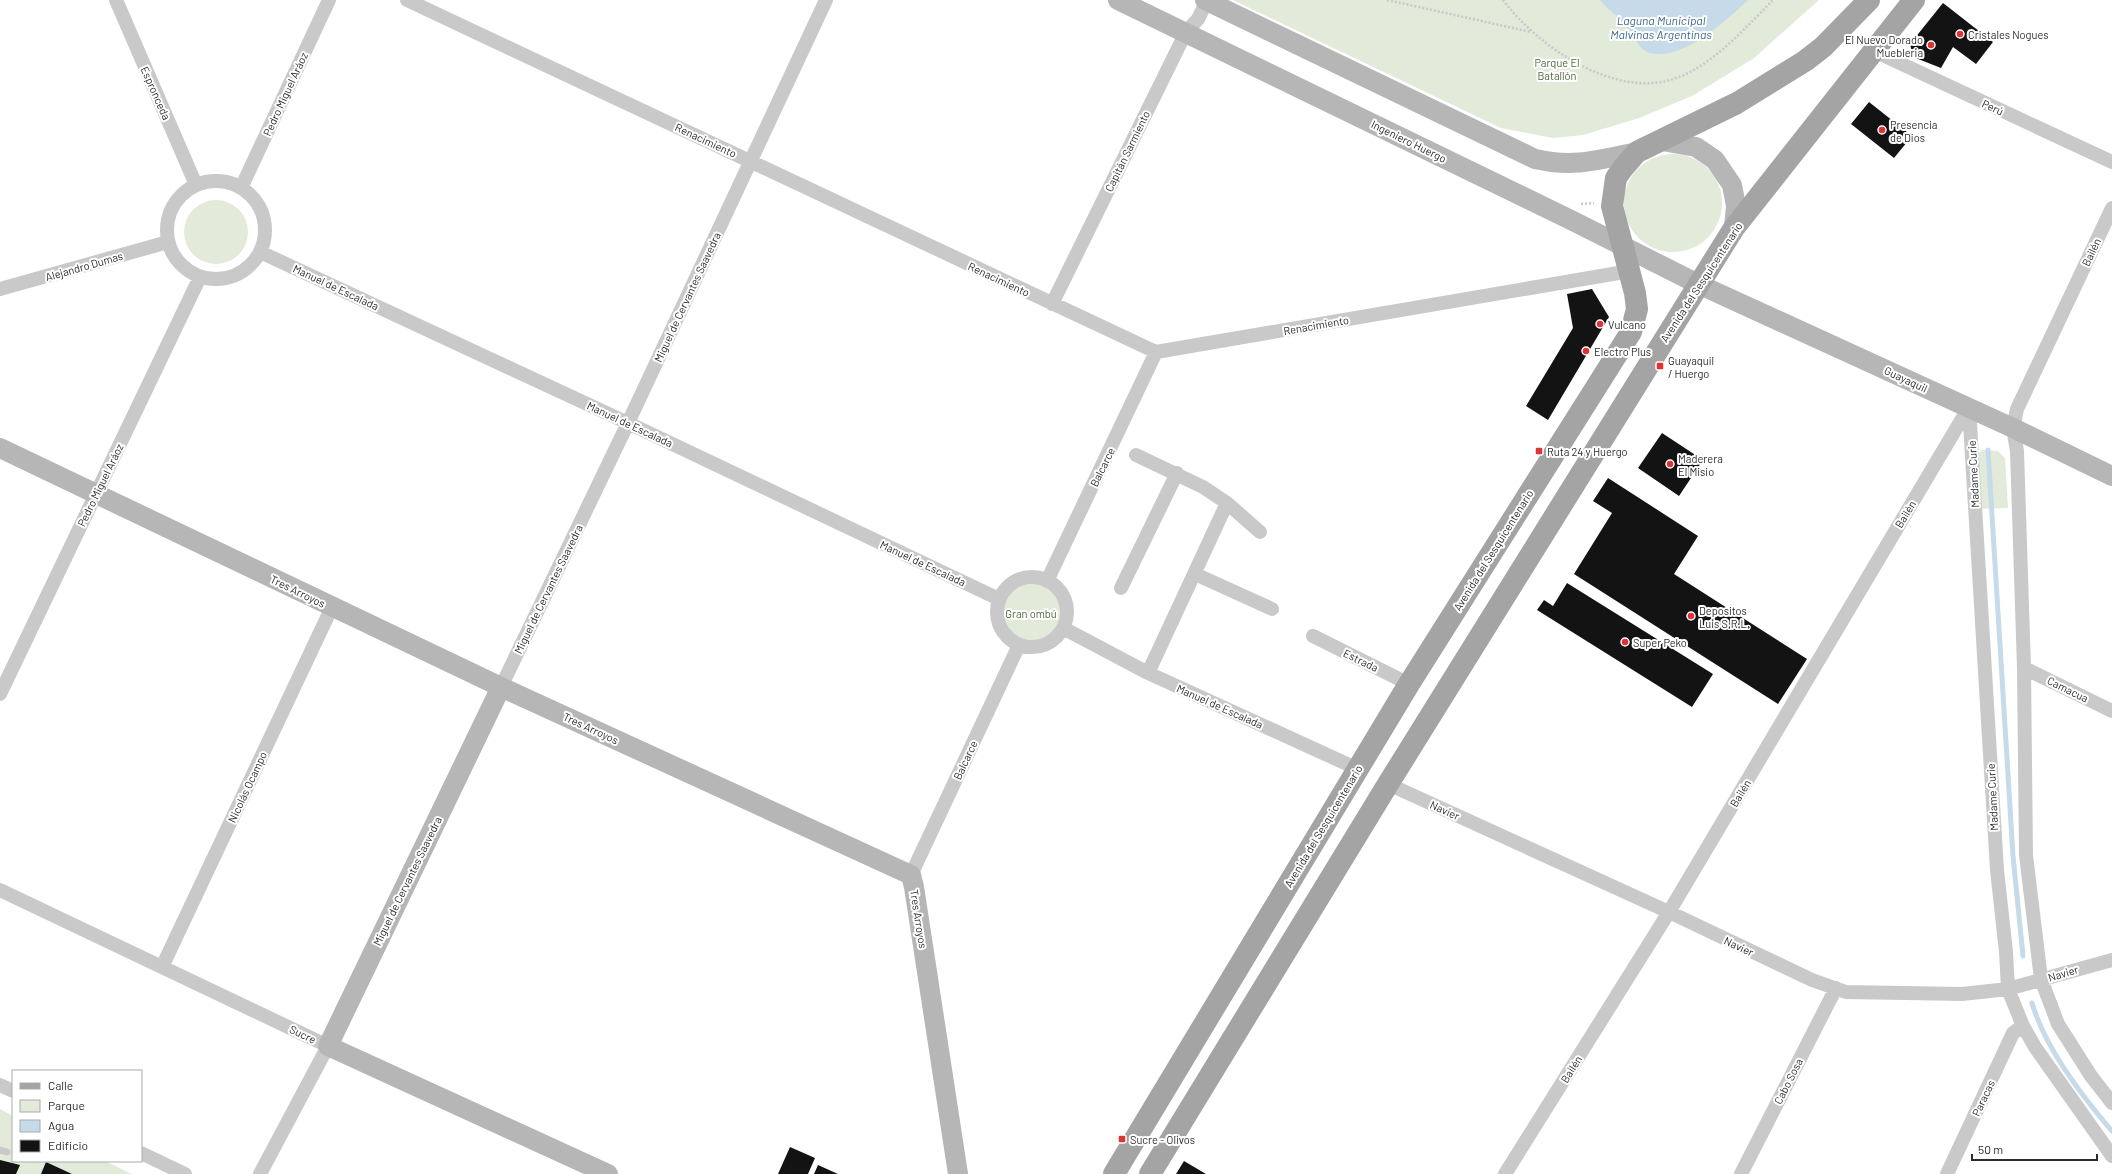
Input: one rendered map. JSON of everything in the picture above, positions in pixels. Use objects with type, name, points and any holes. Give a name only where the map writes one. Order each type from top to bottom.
[{"type":"main road","name":"Avenida del Sesquicentenario","points":[[1114,1174],[1409,684],[1631,332],[1637,309],[1630,271],[1615,218],[1613,193],[1616,178],[1637,152],[1737,104],[1805,60],[1834,37],[1869,0]]},
{"type":"main road","name":"Avenida del Sesquicentenario","points":[[1150,1174],[1388,784],[1734,228],[1914,0]]},
{"type":"street","name":"Espronceda","points":[[116,0],[196,185]]},
{"type":"street","name":"Pedro Miguel Aráoz","points":[[240,188],[329,0]]},
{"type":"street","name":"Renacimiento","points":[[407,0],[1156,352],[1630,271]]},
{"type":"street","name":"Miguel de Cervantes Saavedra","points":[[260,1174],[328,1046],[628,423],[826,0]]},
{"type":"street","name":"Ingeniero Huergo","points":[[1118,0],[1698,284]]},
{"type":"street","points":[[1214,2],[1535,159],[1553,163],[1577,164],[1637,152]]},
{"type":"street","name":"Capitán Sarmiento","points":[[1052,304],[1186,32],[1214,2]]},
{"type":"street","name":"Perú","points":[[1874,51],[2112,162]]},
{"type":"street","points":[[1662,141],[1696,147],[1715,160],[1732,185],[1736,206],[1734,228]]},
{"type":"street","points":[[211,181],[226,182],[240,188],[252,197],[260,209],[265,223],[265,238],[260,252],[252,264],[241,273],[228,278],[214,280],[200,277],[185,269],[174,257],[168,242],[167,225],[172,208],[182,195],[196,185],[211,181]]},
{"type":"street","name":"Bailén","points":[[2013,428],[2017,409],[2112,208]]},
{"type":"street","name":"Alejandro Dumas","points":[[0,289],[168,242]]},
{"type":"street","name":"Manuel de Escalada","points":[[260,252],[628,423],[999,599]]},
{"type":"street","name":"Pedro Miguel Aráoz","points":[[0,694],[200,277]]},
{"type":"street","name":"Guayaquil","points":[[1698,284],[1968,407],[2112,476]]},
{"type":"street","name":"Balcarce","points":[[1047,581],[1156,352]]},
{"type":"street","name":"Bailén","points":[[1508,1173],[1669,912],[1968,407]]},
{"type":"street","name":"Madame Curie","points":[[1968,407],[1997,870],[2006,952],[2008,989],[2023,1026],[2054,1076],[2112,1156]]},
{"type":"street","points":[[2013,428],[2017,451],[2024,668],[2026,855],[2041,980],[2058,1024],[2091,1076],[2112,1103]]},
{"type":"street","name":"Tres Arroyos","points":[[0,448],[501,687],[911,875],[958,1174]]},
{"type":"street","points":[[1136,455],[1177,473],[1203,487],[1227,503],[1260,532]]},
{"type":"street","points":[[1121,588],[1177,473]]},
{"type":"street","points":[[1148,673],[1227,503]]},
{"type":"street","points":[[1195,574],[1272,609]]},
{"type":"street","points":[[1038,578],[1047,581],[1057,587],[1065,601],[1066,618],[1063,628],[1057,637],[1049,643],[1029,647],[1019,645],[1006,636],[997,621],[996,610],[999,599],[1004,591],[1019,579],[1038,578]]},
{"type":"street","name":"Nicolás Ocampo","points":[[162,967],[332,607]]},
{"type":"street","name":"Manuel de Escalada","points":[[1063,628],[1148,673],[1358,769]]},
{"type":"street","name":"Estrada","points":[[1313,636],[1409,684]]},
{"type":"street","name":"Balcarce","points":[[911,875],[1019,645]]},
{"type":"street","name":"Camacua","points":[[2024,668],[2112,711]]},
{"type":"street","name":"Navier","points":[[1388,784],[1669,912],[1812,980],[1846,992],[1962,994],[2008,989],[2112,960]]},
{"type":"street","name":"Sucre","points":[[0,890],[328,1046],[608,1174]]},
{"type":"street","name":"Cabo Sosa","points":[[1741,1174],[1836,988]]},
{"type":"street","name":"Paracas","points":[[1947,1174],[2013,1034],[2023,1026]]},
{"type":"street","points":[[0,1085],[12,1091]]},
{"type":"street","points":[[142,1153],[185,1174]]},
{"type":"path","points":[[1387,0],[1399,1],[1532,32]]},
{"type":"path","points":[[1503,0],[1532,32],[1568,58],[1603,76],[1629,83],[1656,82],[1679,78],[1703,63],[1731,42],[1773,0]]},
{"type":"green space","name":"Parque El Batallón","points":[[1233,0],[1819,0],[1754,58],[1692,96],[1639,118],[1583,135],[1553,138],[1501,128]]},
{"type":"green space","points":[[1673,154],[1692,158],[1708,168],[1718,184],[1722,203],[1718,222],[1708,238],[1692,248],[1673,252],[1654,248],[1638,238],[1628,222],[1624,203],[1628,184],[1638,168],[1654,158]]},
{"type":"green space","points":[[210,200],[222,200],[239,209],[246,220],[248,232],[246,244],[239,255],[222,264],[210,264],[198,259],[189,250],[184,238],[184,226],[189,214],[198,205]]},
{"type":"green space","points":[[1982,450],[1998,451],[2005,458],[2008,508],[1976,509],[1975,458]]},
{"type":"green space","name":"Gran ombú","points":[[1025,583],[1037,583],[1053,591],[1059,601],[1061,613],[1059,625],[1053,635],[1037,643],[1025,643],[1009,635],[1001,619],[1001,607],[1009,591]]},
{"type":"green space","points":[[0,1109],[12,1115],[12,1162],[107,1162],[132,1174],[0,1174]]},
{"type":"water","name":"Laguna Municipal Malvinas Argentinas","points":[[1600,0],[1748,0],[1727,19],[1700,39],[1671,53],[1657,54],[1642,49],[1627,27]]},
{"type":"building","name":"Cristales Nogues","points":[[1943,3],[1993,42],[1976,64],[1953,47],[1941,68],[1913,57],[1910,44]]},
{"type":"building","name":"Presencia de Dios","points":[[1869,102],[1912,136],[1894,158],[1851,124]]},
{"type":"building","points":[[1592,289],[1609,317],[1548,420],[1526,406],[1573,328],[1567,294]]},
{"type":"building","name":"Maderera El Misio","points":[[1662,433],[1703,460],[1679,496],[1638,468]]},
{"type":"building","name":"Depositos Luis S.R.L.","points":[[1608,478],[1698,536],[1674,574],[1807,659],[1778,704],[1574,574],[1612,513],[1593,501]]},
{"type":"building","name":"Super Peko","points":[[1567,583],[1713,674],[1692,707],[1537,610],[1544,600],[1553,606]]},
{"type":"building","points":[[790,1147],[815,1158],[808,1174],[778,1174]]},
{"type":"building","points":[[0,1160],[20,1165],[16,1174],[0,1174]]},
{"type":"building","points":[[1184,1161],[1206,1174],[1176,1174]]},
{"type":"building","points":[[46,1162],[72,1174],[41,1174]]},
{"type":"building","points":[[818,1165],[838,1174],[814,1174]]},
{"type":"waterway","points":[[1988,450],[2013,856],[2023,956]]},
{"type":"waterway","points":[[2032,1003],[2038,1020],[2055,1054],[2076,1087],[2112,1131]]},
{"type":"place","name":"Cristales Nogues","points":[[1960,34]]},
{"type":"place","name":"El Nuevo Dorado Muebleria","points":[[1931,45]]},
{"type":"place","name":"Presencia de Dios","points":[[1882,130]]},
{"type":"place","name":"Vulcano","points":[[1600,324]]},
{"type":"place","name":"Electro Plus","points":[[1586,351]]},
{"type":"place","name":"Guayaquil / Huergo","points":[[1660,366]]},
{"type":"place","name":"Ruta 24 y Huergo","points":[[1539,451]]},
{"type":"place","name":"Maderera El Misio","points":[[1670,464]]},
{"type":"place","name":"Depositos Luis S.R.L.","points":[[1691,616]]},
{"type":"place","name":"Super Peko","points":[[1625,642]]},
{"type":"place","name":"Sucre - Olivos","points":[[1122,1139]]}]
